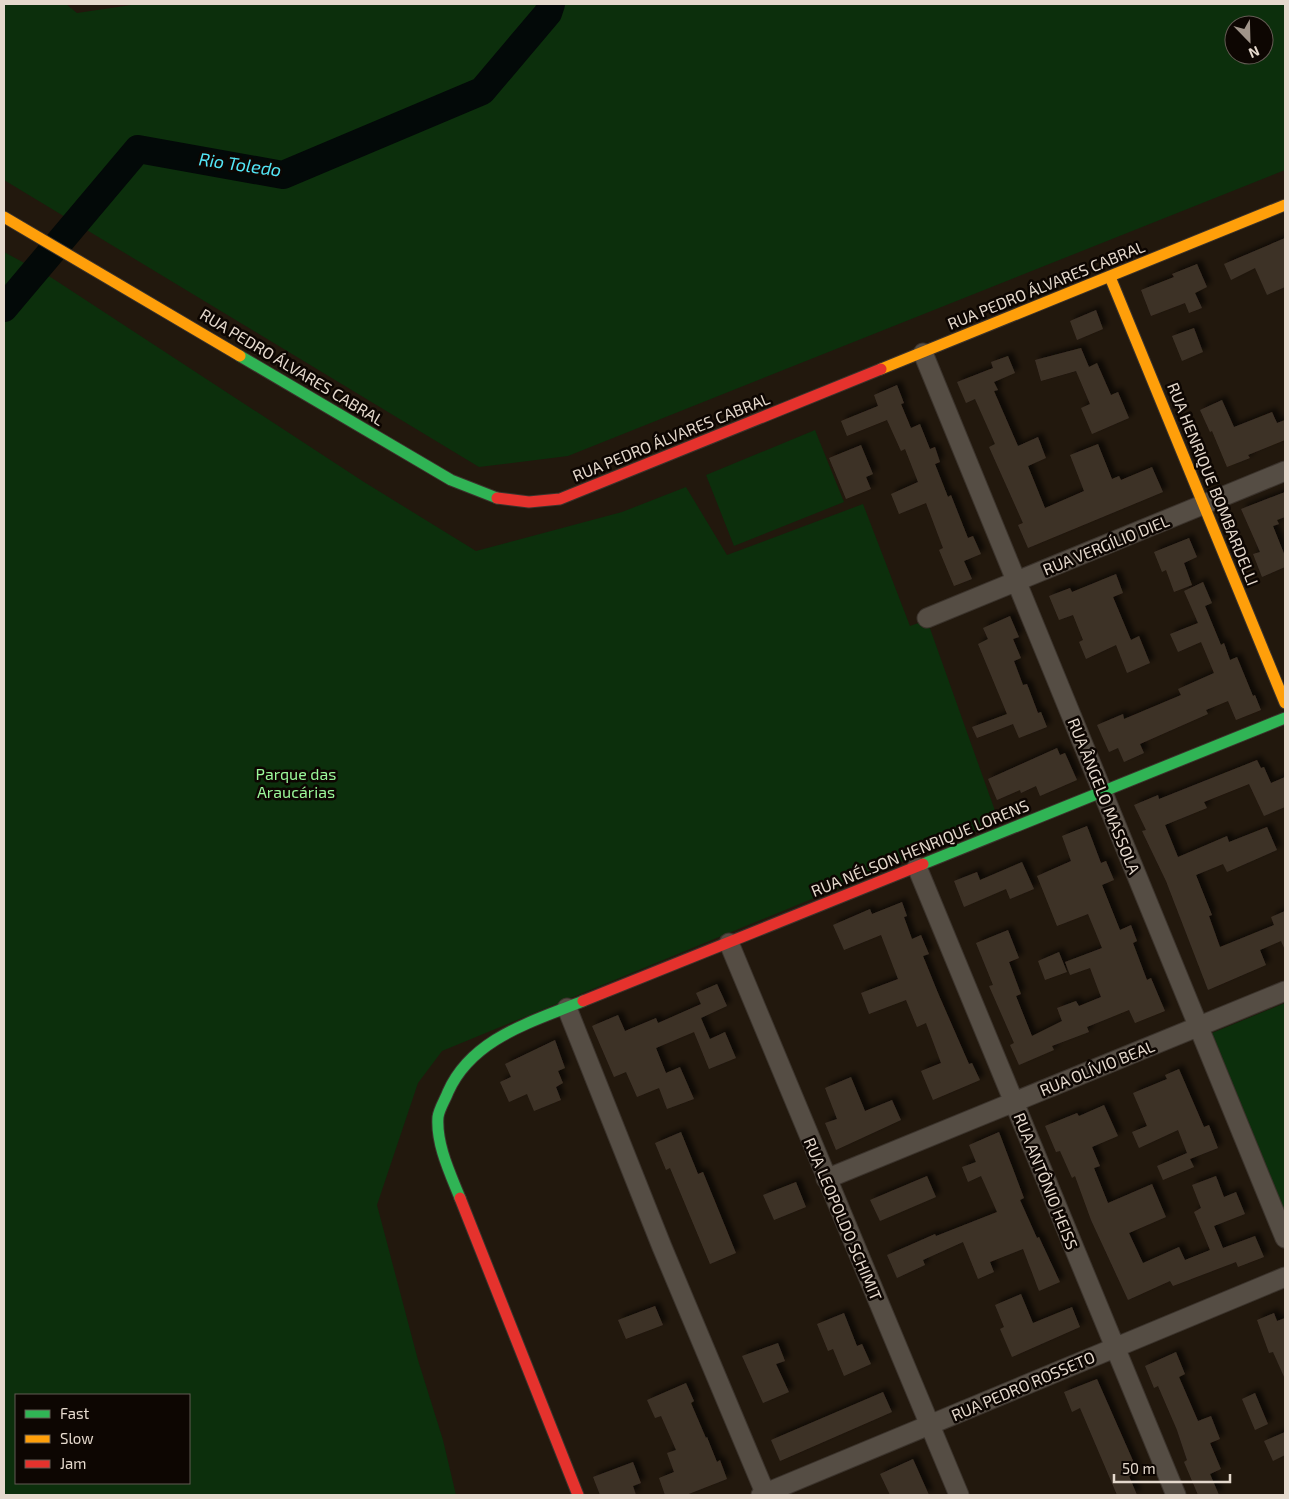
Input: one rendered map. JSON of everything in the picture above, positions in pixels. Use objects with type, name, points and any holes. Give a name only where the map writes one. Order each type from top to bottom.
[{"type":"street","name":"RUA PEDRO ÁLVARES CABRAL","points":[[4,217],[451,480],[488,498],[528,504],[560,499],[1285,206]]},
{"type":"street","name":"RUA HENRIQUE BOMBARDELLI","points":[[1110,277],[1285,703]]},
{"type":"street","name":"RUA ÂNGELO MASSOLA","points":[[923,353],[1285,1238]]},
{"type":"street","name":"RUA VERGÍLIO DIEL","points":[[927,618],[1285,471]]},
{"type":"street","name":"RUA NÉLSON HENRIQUE LORENS","points":[[578,1495],[486,1266],[442,1148],[438,1117],[455,1078],[474,1055],[488,1043],[514,1029],[1285,718]]},
{"type":"street","name":"RUA ANTÔNIO HEISS","points":[[917,867],[1176,1495]]},
{"type":"street","name":"RUA LEOPOLDO SCHIMIT","points":[[729,942],[826,1179],[960,1495]]},
{"type":"street","name":"RUA OLÍVIO BEAL","points":[[826,1179],[1285,991]]},
{"type":"street","points":[[567,1008],[662,1247],[764,1495]]},
{"type":"street","name":"RUA PEDRO ROSSETO","points":[[764,1495],[1285,1277]]},
{"type":"green space","points":[[4,4],[66,4],[77,13],[138,4],[1285,4],[1285,170],[568,456],[479,467],[4,180]]},
{"type":"green space","name":"Parque das Araucárias","points":[[4,252],[52,278],[364,482],[476,551],[622,512],[686,487],[727,555],[863,504],[910,626],[927,620],[999,822],[442,1051],[418,1083],[377,1205],[418,1360],[443,1440],[456,1495],[4,1495]]},
{"type":"green space","points":[[815,430],[844,502],[734,546],[706,475]]},
{"type":"green space","points":[[1285,1003],[1285,1212],[1212,1033]]},
{"type":"building","points":[[1285,238],[1285,287],[1267,295],[1255,268],[1231,280],[1224,264]]},
{"type":"building","points":[[1197,264],[1207,287],[1195,293],[1202,308],[1189,313],[1185,303],[1151,316],[1141,290],[1174,277],[1172,274]]},
{"type":"building","points":[[1096,310],[1103,329],[1077,340],[1070,321]]},
{"type":"building","points":[[1194,328],[1203,352],[1182,361],[1172,336]]},
{"type":"building","points":[[1081,348],[1089,367],[1097,363],[1111,395],[1118,392],[1129,418],[1092,434],[1081,408],[1090,404],[1076,371],[1041,381],[1035,360]]},
{"type":"building","points":[[1008,356],[1015,373],[994,382],[998,390],[994,391],[1018,446],[1038,437],[1046,458],[1028,466],[1045,508],[1084,491],[1070,455],[1098,444],[1112,479],[1119,476],[1121,480],[1152,467],[1163,492],[1028,548],[1018,525],[1023,523],[989,447],[995,444],[975,399],[966,403],[957,382],[993,368],[991,362]]},
{"type":"building","points":[[897,385],[904,403],[901,404],[911,428],[920,424],[930,449],[935,447],[940,462],[935,464],[948,497],[951,495],[968,538],[973,536],[981,554],[964,561],[972,579],[954,586],[939,550],[943,548],[926,503],[899,514],[891,494],[918,482],[905,449],[901,451],[887,420],[847,436],[841,421],[878,406],[874,395]]},
{"type":"building","points":[[1222,400],[1234,427],[1272,412],[1277,423],[1285,420],[1285,440],[1248,455],[1250,458],[1227,467],[1212,431],[1210,432],[1200,410]]},
{"type":"building","points":[[861,445],[873,474],[866,477],[871,489],[846,499],[829,458]]},
{"type":"building","points":[[1285,492],[1285,517],[1277,520],[1279,524],[1273,526],[1285,556],[1285,567],[1262,577],[1253,554],[1260,552],[1241,509]]},
{"type":"building","points":[[1189,538],[1197,557],[1184,563],[1192,585],[1174,592],[1166,570],[1162,572],[1154,552]]},
{"type":"building","points":[[1116,574],[1123,593],[1113,597],[1131,640],[1139,636],[1150,663],[1127,673],[1116,645],[1086,659],[1079,642],[1083,640],[1073,615],[1059,620],[1049,596],[1070,588],[1072,592]]},
{"type":"building","points":[[1203,582],[1212,603],[1205,606],[1221,645],[1224,643],[1230,660],[1237,657],[1253,696],[1255,695],[1261,710],[1236,720],[1228,701],[1206,710],[1208,714],[1140,744],[1144,753],[1124,762],[1118,748],[1109,752],[1097,725],[1123,714],[1124,719],[1181,695],[1178,689],[1214,673],[1201,642],[1178,652],[1170,634],[1198,623],[1184,591]]},
{"type":"building","points":[[1010,616],[1019,637],[1013,639],[1021,658],[1014,661],[1023,685],[1027,684],[1038,713],[1041,712],[1047,727],[1019,738],[1013,724],[977,738],[972,727],[1007,714],[978,644],[988,639],[983,628]]},
{"type":"building","points":[[1057,748],[1060,755],[1065,753],[1077,780],[1040,796],[1036,786],[1021,793],[1020,790],[997,800],[988,779]]},
{"type":"building","points":[[1257,760],[1261,768],[1264,767],[1271,783],[1285,777],[1285,807],[1264,816],[1249,784],[1204,802],[1207,808],[1165,825],[1178,857],[1227,836],[1229,842],[1267,827],[1277,850],[1227,872],[1223,864],[1196,875],[1212,915],[1209,916],[1220,947],[1274,925],[1271,917],[1285,911],[1285,950],[1281,941],[1260,950],[1266,965],[1208,990],[1166,881],[1142,831],[1146,830],[1134,805],[1158,795],[1159,799]]},
{"type":"building","points":[[1087,826],[1101,863],[1106,861],[1114,880],[1102,885],[1120,930],[1131,925],[1137,941],[1133,943],[1147,980],[1151,978],[1165,1011],[1135,1023],[1129,1010],[1087,1027],[1089,1032],[1052,1046],[1054,1050],[1019,1065],[1010,1045],[1014,1043],[989,986],[993,985],[976,943],[1008,930],[1019,958],[1009,962],[1021,994],[1016,996],[1032,1036],[1062,1021],[1057,1008],[1076,1001],[1079,1006],[1101,997],[1090,968],[1070,975],[1065,962],[1102,948],[1088,914],[1057,926],[1037,876],[1071,861],[1062,836]]},
{"type":"building","points":[[1022,862],[1034,889],[1010,899],[1006,889],[964,907],[954,881],[977,872],[980,880]]},
{"type":"building","points":[[902,902],[907,916],[904,917],[912,939],[921,935],[929,954],[923,956],[938,993],[969,1064],[972,1063],[980,1080],[933,1100],[921,1071],[941,1063],[926,1023],[917,1027],[906,1000],[869,1014],[861,993],[898,979],[881,935],[844,950],[833,925],[870,909],[872,914]]},
{"type":"building","points":[[1059,952],[1067,972],[1045,980],[1038,961]]},
{"type":"building","points":[[717,984],[727,1006],[701,1018],[710,1039],[725,1032],[736,1058],[709,1069],[694,1032],[656,1048],[666,1073],[680,1067],[694,1099],[667,1109],[659,1088],[637,1097],[626,1072],[614,1077],[592,1026],[618,1015],[625,1031],[656,1018],[658,1023],[701,1004],[696,993]]},
{"type":"building","points":[[555,1040],[565,1068],[558,1071],[563,1083],[556,1087],[561,1100],[534,1111],[527,1094],[509,1102],[500,1082],[511,1077],[505,1064]]},
{"type":"building","points":[[1179,1069],[1204,1127],[1209,1125],[1218,1148],[1190,1159],[1194,1167],[1163,1180],[1157,1166],[1187,1153],[1178,1130],[1139,1148],[1132,1132],[1147,1126],[1133,1093],[1167,1079],[1165,1075]]},
{"type":"building","points":[[851,1077],[865,1111],[892,1100],[901,1120],[836,1150],[825,1123],[837,1119],[825,1088]]},
{"type":"building","points":[[1104,1105],[1118,1136],[1092,1147],[1100,1166],[1094,1168],[1108,1203],[1152,1184],[1166,1217],[1129,1233],[1143,1263],[1179,1247],[1185,1260],[1210,1250],[1194,1212],[1201,1208],[1192,1185],[1216,1176],[1224,1197],[1236,1192],[1245,1214],[1214,1226],[1223,1248],[1255,1236],[1264,1257],[1238,1267],[1236,1262],[1173,1286],[1170,1281],[1128,1300],[1091,1220],[1075,1176],[1072,1178],[1060,1151],[1056,1152],[1045,1126],[1077,1113],[1079,1116]]},
{"type":"building","points":[[681,1132],[698,1174],[703,1172],[736,1253],[710,1264],[670,1168],[666,1170],[655,1143]]},
{"type":"building","points":[[999,1132],[1024,1198],[1020,1200],[1060,1282],[1039,1291],[1023,1249],[990,1262],[994,1272],[978,1279],[963,1242],[923,1260],[925,1265],[897,1278],[887,1255],[935,1234],[936,1236],[997,1212],[981,1176],[968,1182],[962,1167],[976,1162],[969,1145]]},
{"type":"building","points":[[927,1176],[936,1197],[880,1221],[870,1200]]},
{"type":"building","points":[[796,1182],[806,1207],[774,1220],[763,1195]]},
{"type":"building","points":[[1021,1294],[1033,1323],[1072,1307],[1080,1327],[1012,1357],[1000,1329],[1004,1327],[995,1305]]},
{"type":"building","points":[[655,1306],[663,1325],[626,1339],[618,1320]]},
{"type":"building","points":[[844,1313],[857,1346],[862,1344],[871,1364],[844,1376],[833,1349],[828,1351],[817,1324]]},
{"type":"building","points":[[1274,1313],[1277,1321],[1285,1318],[1285,1379],[1273,1352],[1269,1353],[1257,1320]]},
{"type":"building","points":[[778,1343],[785,1361],[776,1364],[789,1392],[763,1403],[742,1356]]},
{"type":"building","points":[[1176,1352],[1185,1374],[1179,1377],[1198,1421],[1211,1416],[1220,1439],[1210,1443],[1221,1469],[1210,1474],[1219,1495],[1198,1495],[1184,1462],[1187,1460],[1177,1430],[1158,1386],[1154,1388],[1145,1366]]},
{"type":"building","points":[[1097,1379],[1138,1472],[1129,1476],[1137,1495],[1117,1495],[1080,1408],[1072,1412],[1064,1392]]},
{"type":"building","points":[[686,1383],[694,1401],[691,1403],[717,1462],[720,1460],[727,1479],[686,1495],[665,1495],[659,1478],[674,1472],[667,1453],[676,1450],[661,1416],[655,1418],[647,1400]]},
{"type":"building","points":[[883,1392],[892,1412],[780,1461],[771,1440]]},
{"type":"building","points":[[1255,1393],[1268,1424],[1255,1430],[1242,1399]]},
{"type":"building","points":[[1285,1432],[1285,1455],[1273,1461],[1264,1441]]},
{"type":"building","points":[[913,1459],[929,1495],[890,1495],[880,1474]]},
{"type":"building","points":[[633,1462],[641,1483],[633,1486],[636,1495],[600,1495],[593,1477]]},
{"type":"waterway","name":"Rio Toledo","points":[[4,308],[138,149],[283,175],[482,91],[548,13],[551,4]]},
{"type":"traffic: fast","points":[[240,356],[451,480],[497,498]]},
{"type":"traffic: fast","points":[[923,864],[1285,718]]},
{"type":"traffic: fast","points":[[460,1198],[444,1158],[438,1127],[440,1111],[459,1073],[472,1058],[505,1034],[583,1001]]},
{"type":"traffic: slow","points":[[881,369],[1285,205]]},
{"type":"traffic: slow","points":[[4,217],[240,356]]},
{"type":"traffic: slow","points":[[1110,277],[1285,703]]},
{"type":"traffic: jam","points":[[497,498],[529,502],[560,499],[881,369]]},
{"type":"traffic: jam","points":[[583,1001],[923,864]]},
{"type":"traffic: jam","points":[[460,1198],[578,1495]]}]
